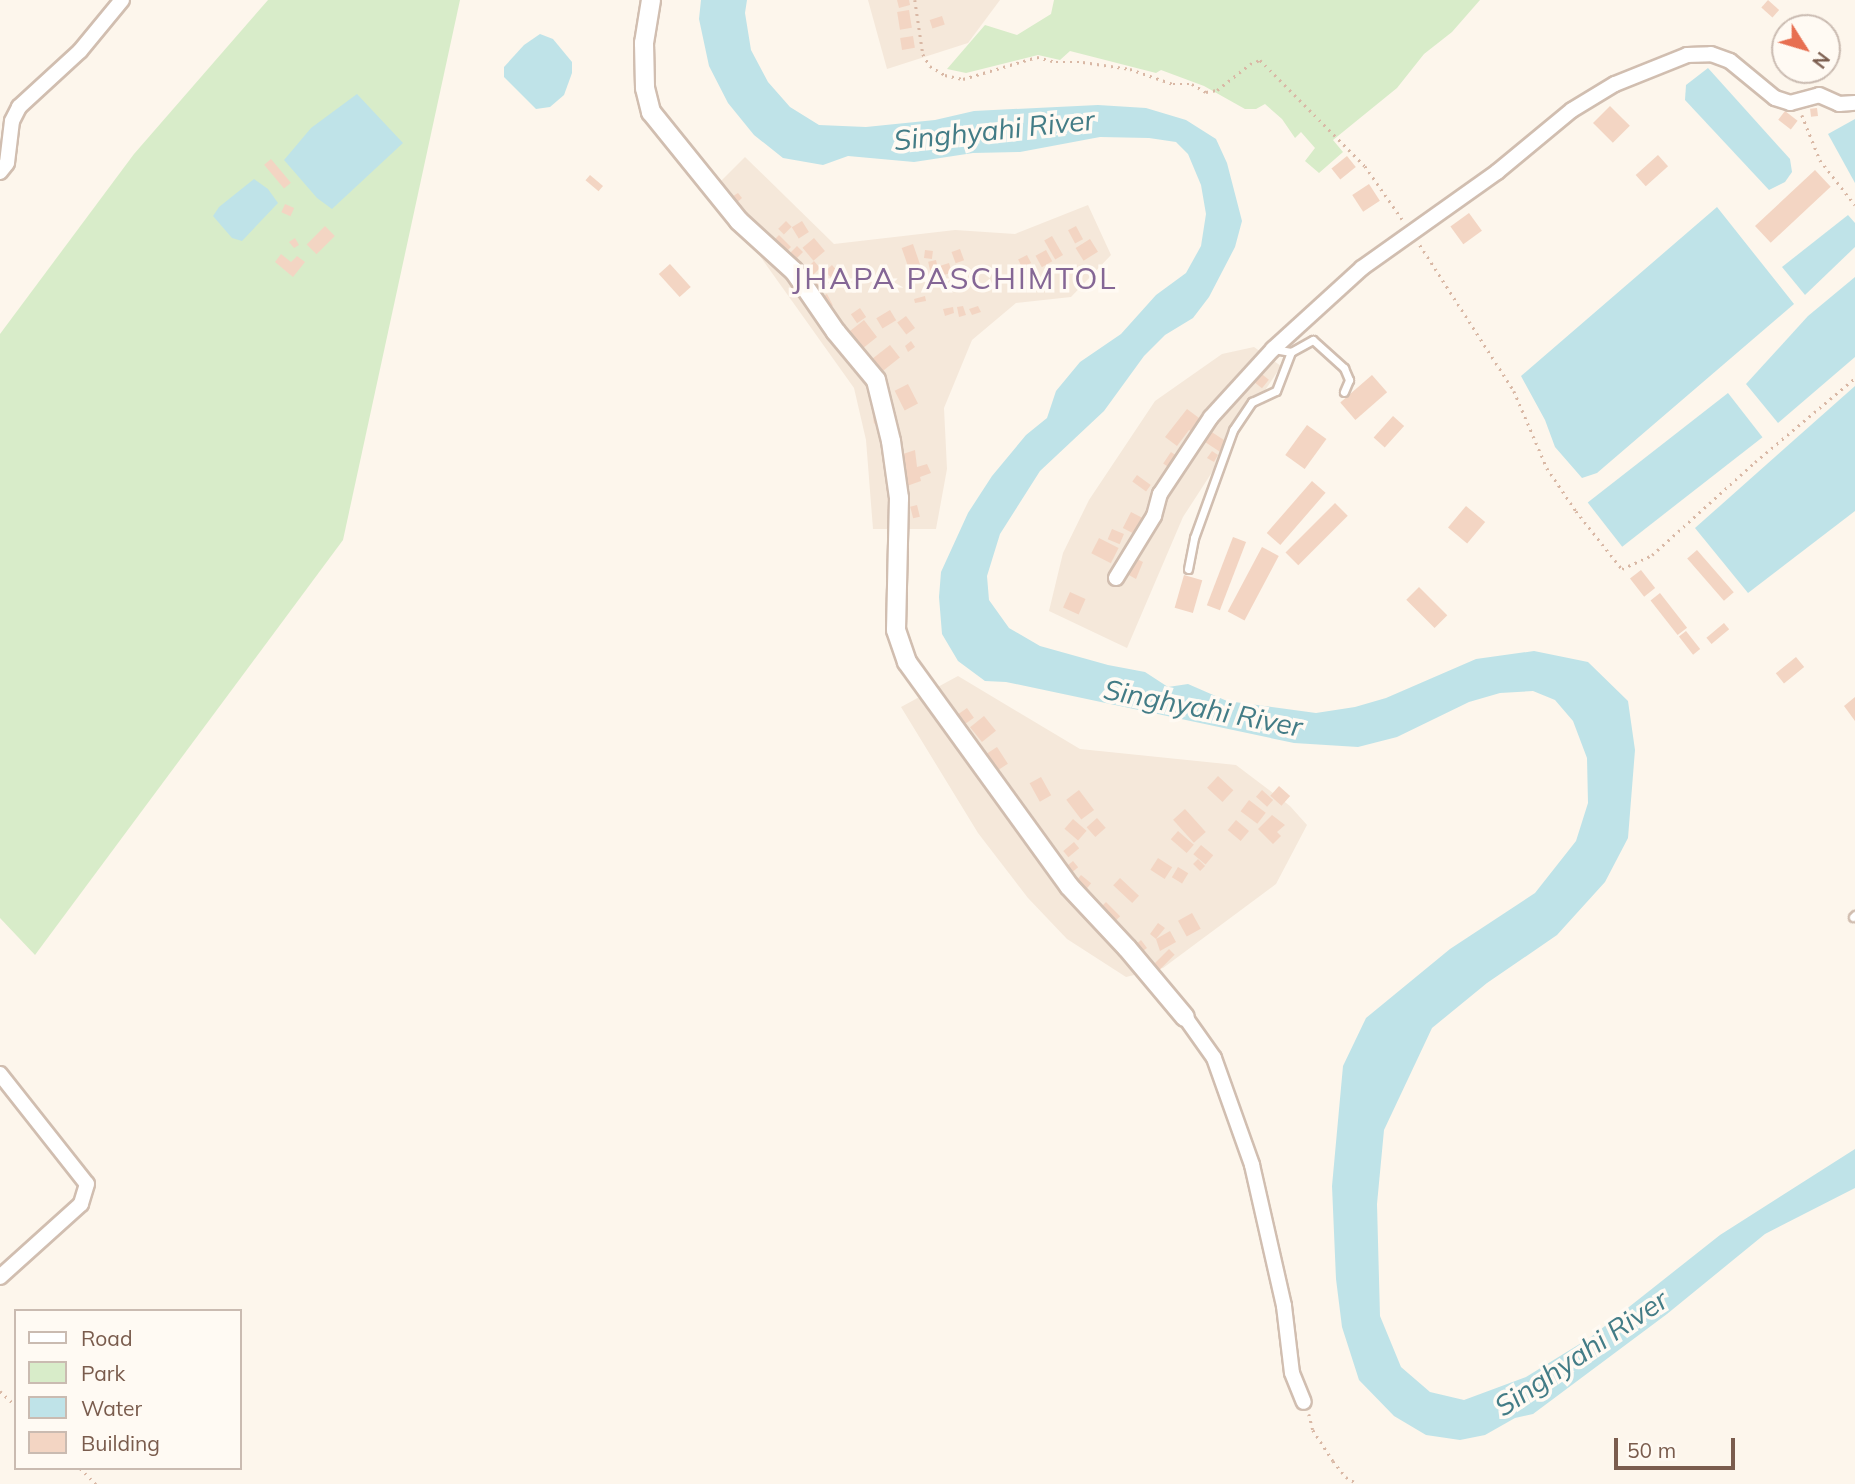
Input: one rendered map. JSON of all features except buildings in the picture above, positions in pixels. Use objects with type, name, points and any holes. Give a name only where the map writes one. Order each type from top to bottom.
[{"type":"street","points":[[0,172],[7,163],[12,121],[19,107],[80,51],[122,0]]},
{"type":"street","points":[[651,0],[644,43],[645,88],[651,112],[739,221],[794,271],[836,332],[876,380],[891,441],[899,498],[896,630],[907,662],[1069,886],[1127,948],[1185,1017],[1214,1058],[1252,1164],[1284,1306],[1292,1373],[1304,1402]]},
{"type":"street","points":[[1116,578],[1154,516],[1160,494],[1211,417],[1273,349],[1363,268],[1497,172],[1572,110],[1615,84],[1687,55],[1711,54],[1730,61],[1775,98],[1790,103],[1819,95],[1839,104],[1855,103]]},
{"type":"street","points":[[0,1074],[87,1184],[81,1205],[0,1277]]},
{"type":"lane","points":[[1273,349],[1291,352],[1313,340],[1344,368],[1349,380],[1345,392]]},
{"type":"lane","points":[[1188,569],[1194,538],[1233,430],[1252,402],[1276,391],[1291,352]]},
{"type":"path","points":[[915,0],[923,54],[930,66],[945,75],[962,79],[1037,57],[1056,62],[1083,61],[1130,69],[1174,84],[1192,84],[1206,92],[1217,90],[1250,64],[1260,60],[1365,166],[1412,233],[1514,391],[1548,468],[1576,511],[1622,569],[1652,555],[1755,462],[1855,378]]},
{"type":"path","points":[[1800,102],[1803,120],[1820,160],[1855,205]]},
{"type":"path","points":[[0,1391],[14,1404]]},
{"type":"path","points":[[1304,1402],[1313,1430],[1333,1461],[1346,1477],[1359,1484]]},
{"type":"path","points":[[82,1470],[96,1484]]},
{"type":"shaded area","points":[[868,0],[1000,0],[968,43],[887,69]]},
{"type":"shaded area","points":[[745,157],[834,244],[955,230],[1015,234],[1088,205],[1111,255],[1071,297],[1016,303],[972,340],[944,408],[947,469],[936,529],[873,529],[866,440],[854,388],[740,228],[710,192]]},
{"type":"shaded area","points":[[1254,347],[1281,366],[1183,517],[1127,648],[1049,611],[1063,553],[1089,500],[1155,401],[1222,354]]},
{"type":"shaded area","points":[[958,676],[1080,749],[1236,765],[1290,806],[1307,825],[1276,884],[1163,968],[1126,977],[1067,939],[1028,898],[978,833],[901,707]]},
{"type":"green space","points":[[268,0],[460,0],[343,540],[35,955],[0,918],[0,334],[134,154]]},
{"type":"green space","points":[[1054,0],[1480,0],[1452,32],[1424,54],[1397,88],[1333,140],[1343,152],[1319,173],[1305,161],[1315,148],[1301,132],[1295,138],[1282,119],[1265,104],[1256,109],[1245,109],[1204,86],[1161,70],[1156,73],[1070,51],[1060,60],[1038,55],[966,73],[947,69],[985,25],[1017,35],[1051,14]]},
{"type":"water","name":"Singhyahi River","points":[[701,0],[747,0],[745,13],[751,50],[768,82],[790,107],[819,125],[866,127],[935,120],[974,111],[1098,105],[1146,108],[1186,120],[1216,139],[1227,163],[1242,221],[1235,247],[1209,297],[1193,318],[1165,335],[1144,356],[1104,411],[1040,471],[1000,534],[987,576],[989,600],[1009,628],[1040,646],[1145,672],[1168,687],[1188,684],[1227,701],[1316,713],[1355,707],[1386,698],[1476,659],[1534,651],[1588,662],[1628,701],[1635,750],[1628,838],[1605,882],[1557,935],[1487,983],[1432,1028],[1384,1130],[1377,1204],[1380,1316],[1401,1367],[1430,1392],[1464,1400],[1526,1377],[1591,1337],[1720,1235],[1855,1149],[1855,1188],[1765,1234],[1667,1314],[1533,1414],[1515,1418],[1485,1435],[1460,1440],[1426,1435],[1394,1416],[1359,1380],[1342,1327],[1336,1279],[1332,1186],[1343,1066],[1366,1018],[1450,949],[1535,893],[1576,841],[1588,803],[1587,758],[1573,721],[1555,700],[1533,691],[1500,693],[1469,702],[1397,737],[1358,747],[1294,743],[1006,682],[985,681],[958,661],[942,634],[939,597],[941,572],[968,513],[992,476],[1026,435],[1047,418],[1056,391],[1080,362],[1121,334],[1156,295],[1186,273],[1201,246],[1206,214],[1201,185],[1188,154],[1176,142],[1149,138],[1100,137],[1020,152],[973,153],[914,162],[848,156],[823,165],[783,158],[754,135],[728,103],[709,66],[699,19]]},
{"type":"water","points":[[540,34],[553,39],[572,62],[572,73],[564,95],[550,107],[536,109],[504,77],[504,67],[524,45]]},
{"type":"water","points":[[1708,68],[1790,159],[1792,172],[1785,182],[1769,190],[1685,100],[1686,85]]},
{"type":"water","points":[[357,94],[403,143],[332,209],[317,198],[284,160],[311,128]]},
{"type":"water","points":[[1855,119],[1855,183],[1828,134]]},
{"type":"water","points":[[254,179],[268,189],[278,203],[242,241],[232,238],[213,216],[219,207]]},
{"type":"water","points":[[1717,207],[1794,304],[1597,473],[1582,478],[1555,447],[1545,420],[1521,376]]},
{"type":"water","points":[[1848,215],[1855,223],[1855,247],[1805,295],[1782,267]]},
{"type":"water","points":[[1855,277],[1855,357],[1778,423],[1746,384],[1808,316]]},
{"type":"water","points":[[1855,386],[1855,511],[1748,593],[1695,528]]},
{"type":"water","points":[[1728,393],[1762,437],[1622,547],[1588,503]]},
{"type":"district","name":"JHAPA PASCHIMTOL","points":[[955,278]]}]
